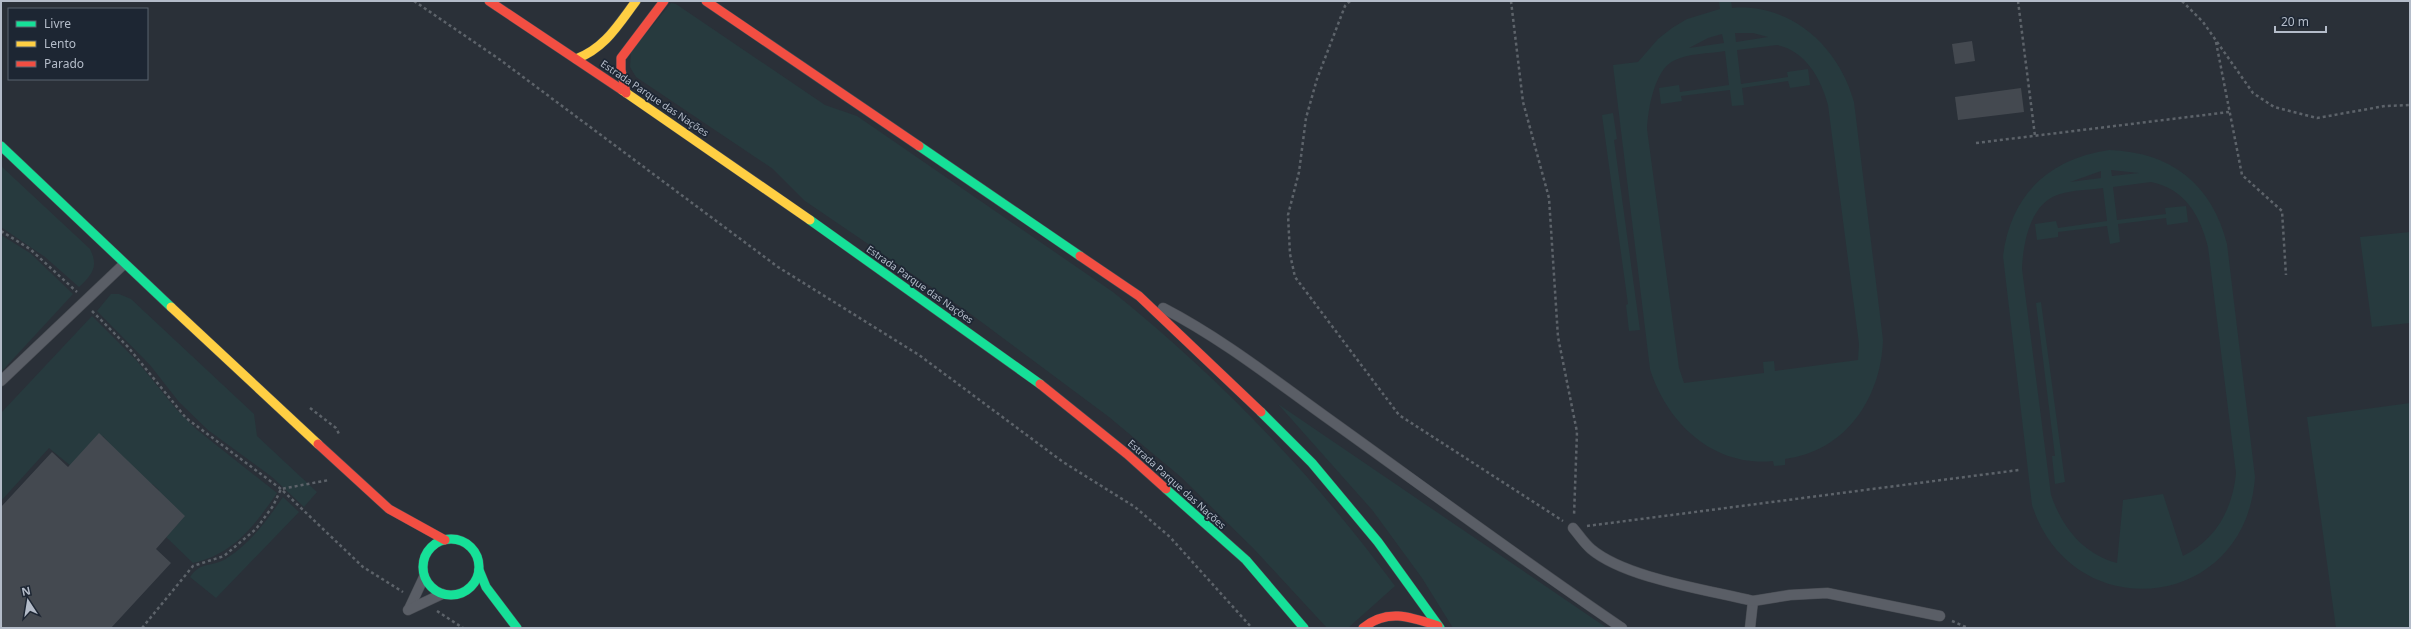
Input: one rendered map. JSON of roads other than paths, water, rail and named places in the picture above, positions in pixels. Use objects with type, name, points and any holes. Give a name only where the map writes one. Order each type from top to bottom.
[{"type":"main road","name":"Estrada Parque das Nações","points":[[489,1],[697,140],[1022,370],[1127,454],[1246,560],[1304,628]]},
{"type":"main road","points":[[576,59],[591,54],[601,48],[636,1]]},
{"type":"main road","points":[[626,93],[621,70],[622,58],[659,5],[664,1]]},
{"type":"main road","points":[[706,1],[1139,296],[1222,373],[1312,463],[1378,542],[1439,627]]},
{"type":"main road","points":[[2,148],[124,264],[389,509],[401,525]]},
{"type":"main road","points":[[389,509],[445,540]]},
{"type":"main road","points":[[424,561],[433,546],[445,540],[458,540],[471,548],[478,561],[479,570],[486,587],[515,626]]},
{"type":"main road","points":[[417,548],[424,561],[424,577],[432,588],[442,594],[465,595],[474,583],[479,570]]},
{"type":"main road","points":[[494,612],[515,626]]},
{"type":"main road","points":[[1363,628],[1370,621],[1384,615],[1406,616],[1439,627]]},
{"type":"lane","points":[[1,381],[83,300],[124,264]]},
{"type":"lane","points":[[1139,296],[1192,323],[1364,444],[1536,570],[1622,628]]},
{"type":"lane","points":[[1573,528],[1591,549],[1621,567],[1753,601],[1790,595],[1827,593],[1940,616]]},
{"type":"lane","points":[[424,577],[408,610],[442,594]]},
{"type":"lane","points":[[1750,628],[1753,601]]}]
